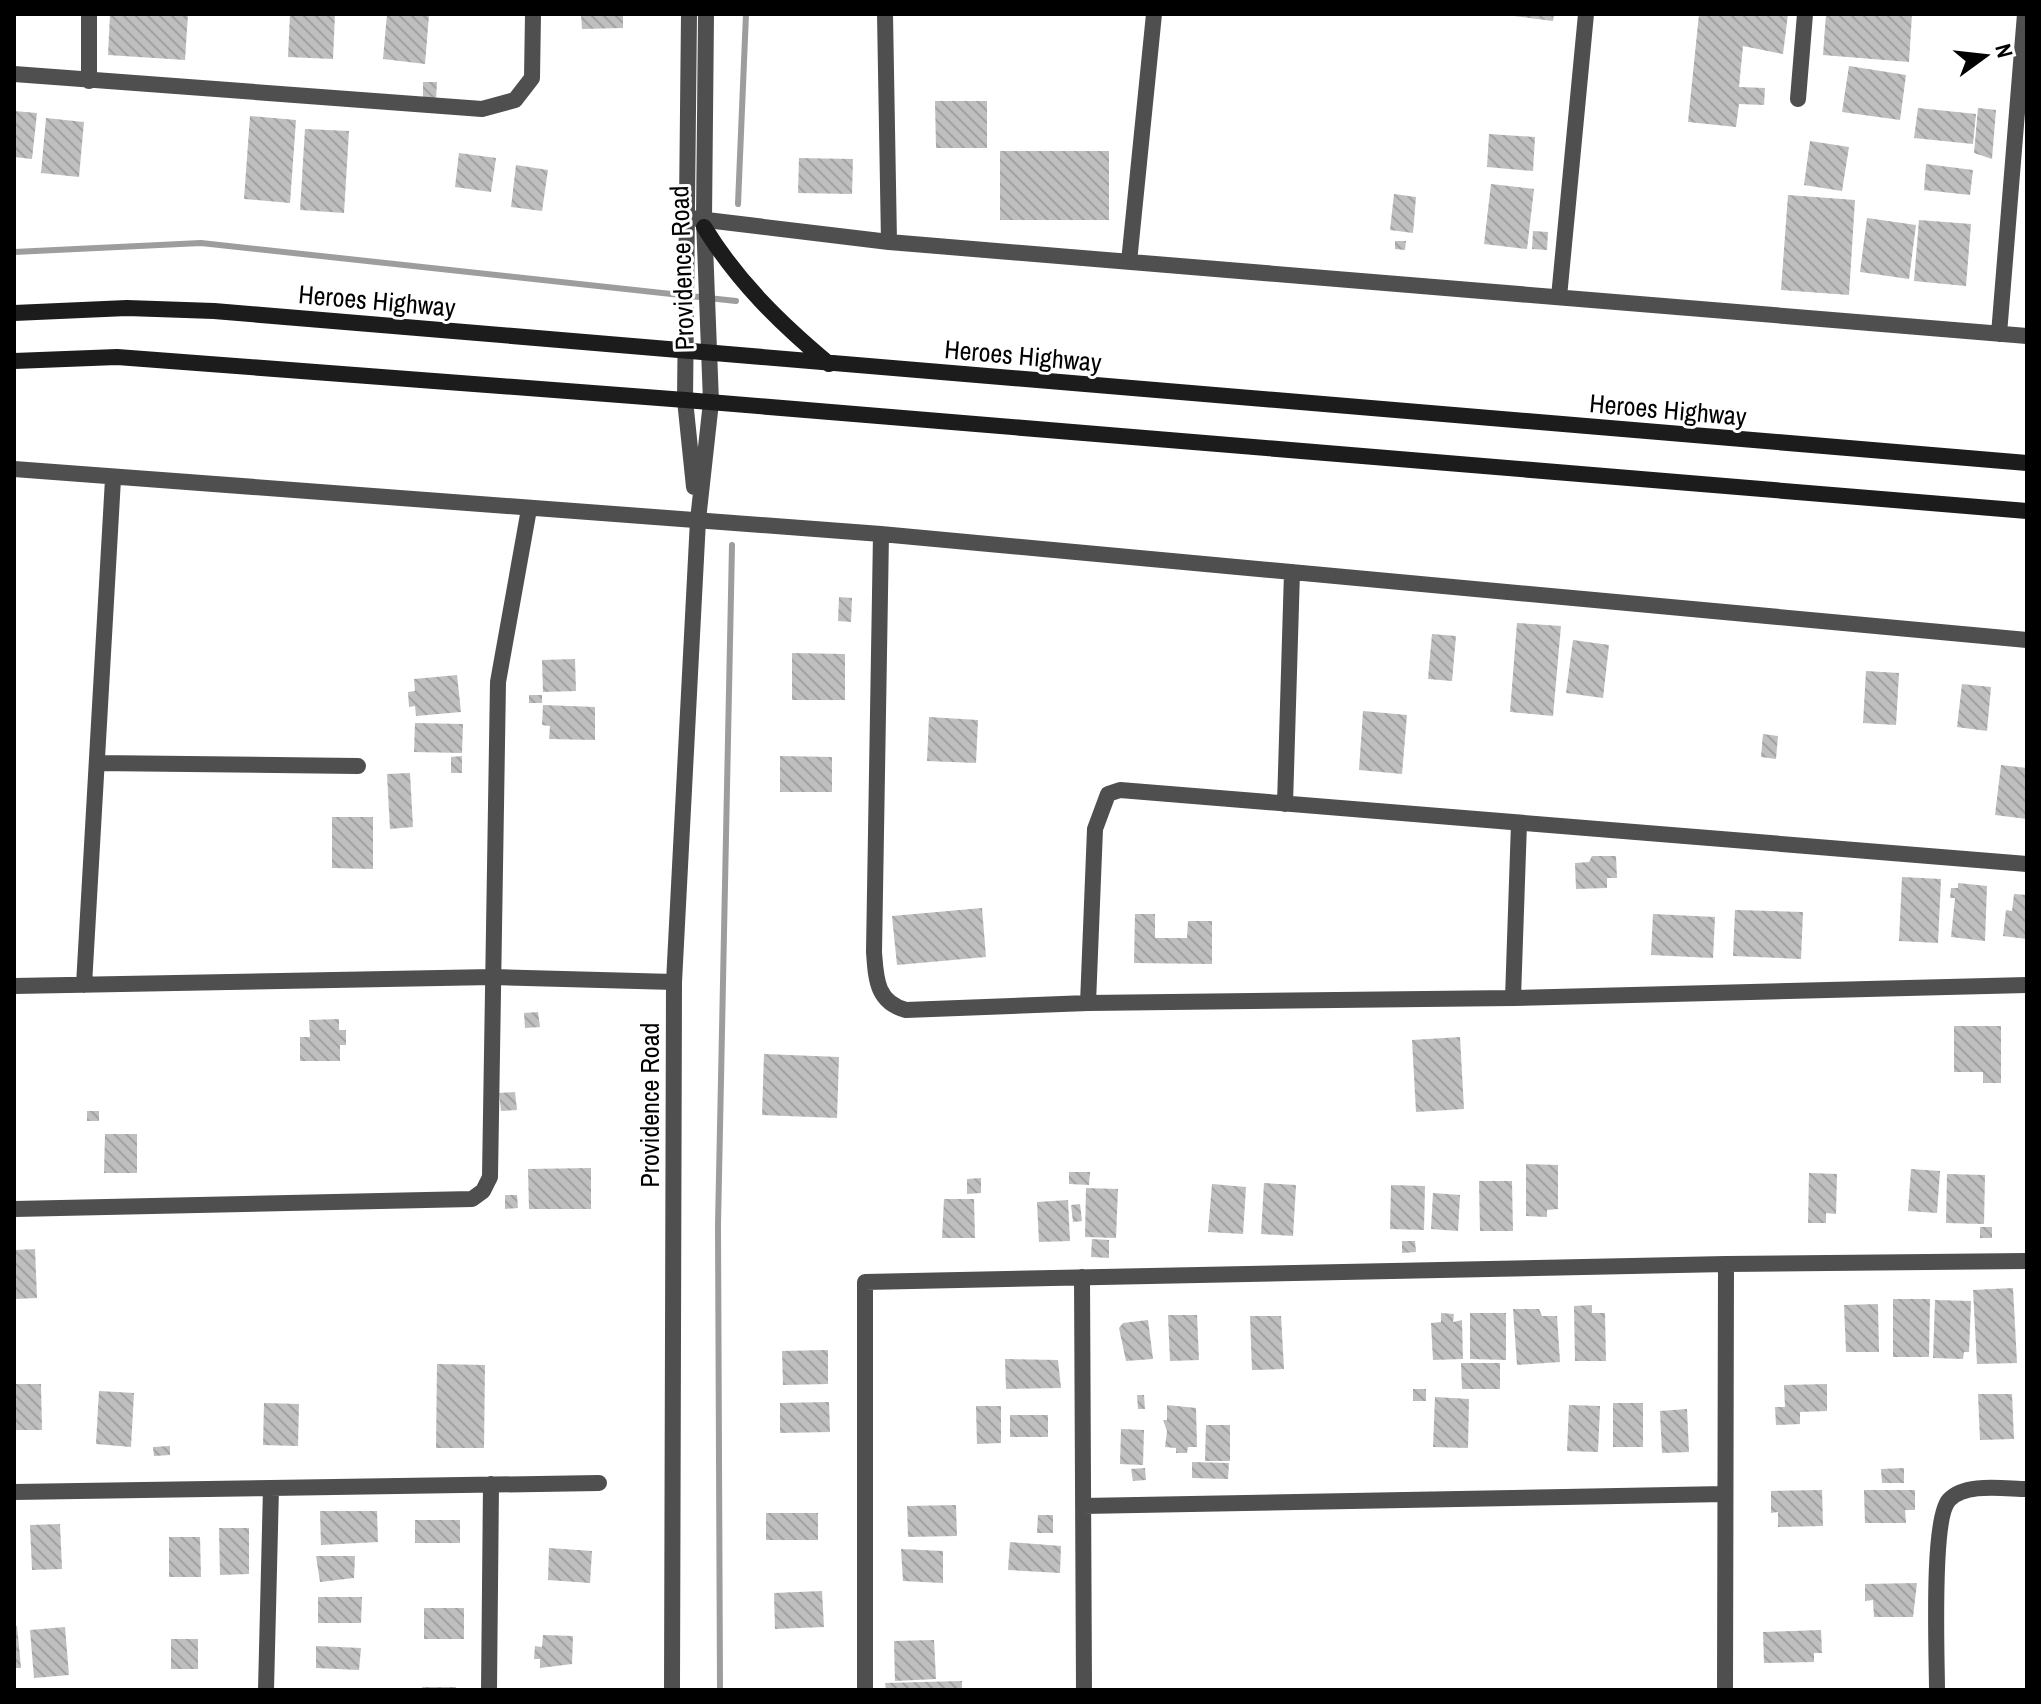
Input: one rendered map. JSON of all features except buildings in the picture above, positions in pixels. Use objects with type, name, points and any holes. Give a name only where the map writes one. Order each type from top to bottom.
[{"type":"main road","points":[[704,223],[748,290],[783,326],[829,364]]},
{"type":"main road","name":"Heroes Highway","points":[[14,313],[127,308],[214,311],[2027,463]]},
{"type":"main road","points":[[14,361],[117,357],[711,402],[2027,511]]},
{"type":"street","points":[[89,14],[89,81]]},
{"type":"street","points":[[14,74],[482,109],[515,100],[532,78],[533,14]]},
{"type":"street","name":"Providence Road","points":[[689,14],[684,217],[685,400],[698,520]]},
{"type":"street","name":"Providence Road","points":[[672,1690],[674,982],[698,520],[711,402],[704,223],[706,14]]},
{"type":"street","points":[[885,14],[889,242]]},
{"type":"street","points":[[1129,262],[1154,14]]},
{"type":"street","points":[[1559,297],[1586,14]]},
{"type":"street","points":[[1798,99],[1805,14]]},
{"type":"street","points":[[1999,334],[2025,14]]},
{"type":"street","points":[[684,217],[704,223],[889,242],[2027,336]]},
{"type":"street","points":[[14,469],[113,479],[881,534],[2027,640]]},
{"type":"street","points":[[84,985],[113,479]]},
{"type":"street","points":[[14,1209],[472,1199],[483,1191],[490,1177],[498,682],[529,509]]},
{"type":"street","points":[[881,534],[874,952],[877,987],[895,1007],[906,1010],[1088,1003],[1513,998],[2027,985]]},
{"type":"street","points":[[1285,804],[1292,572]]},
{"type":"street","points":[[97,763],[358,766]]},
{"type":"street","points":[[1088,1003],[1095,829],[1100,807],[1108,794],[1120,790],[2027,864]]},
{"type":"street","points":[[1513,998],[1519,823]]},
{"type":"street","points":[[14,986],[493,977],[674,982]]},
{"type":"street","points":[[865,1690],[865,1282],[1726,1264],[2027,1261]]},
{"type":"street","points":[[1725,1690],[1726,1264]]},
{"type":"street","points":[[1082,1277],[1084,1690]]},
{"type":"street","points":[[14,1492],[599,1483]]},
{"type":"street","points":[[489,1690],[491,1484]]},
{"type":"street","points":[[266,1690],[271,1488]]},
{"type":"street","points":[[1937,1690],[1938,1531],[1947,1501],[1974,1490],[2027,1489]]},
{"type":"street","points":[[1083,1506],[1725,1494]]},
{"type":"waterway","points":[[738,204],[746,14]]},
{"type":"waterway","points":[[14,252],[201,243],[736,301]]},
{"type":"waterway","points":[[720,1690],[718,1225],[732,545]]}]
